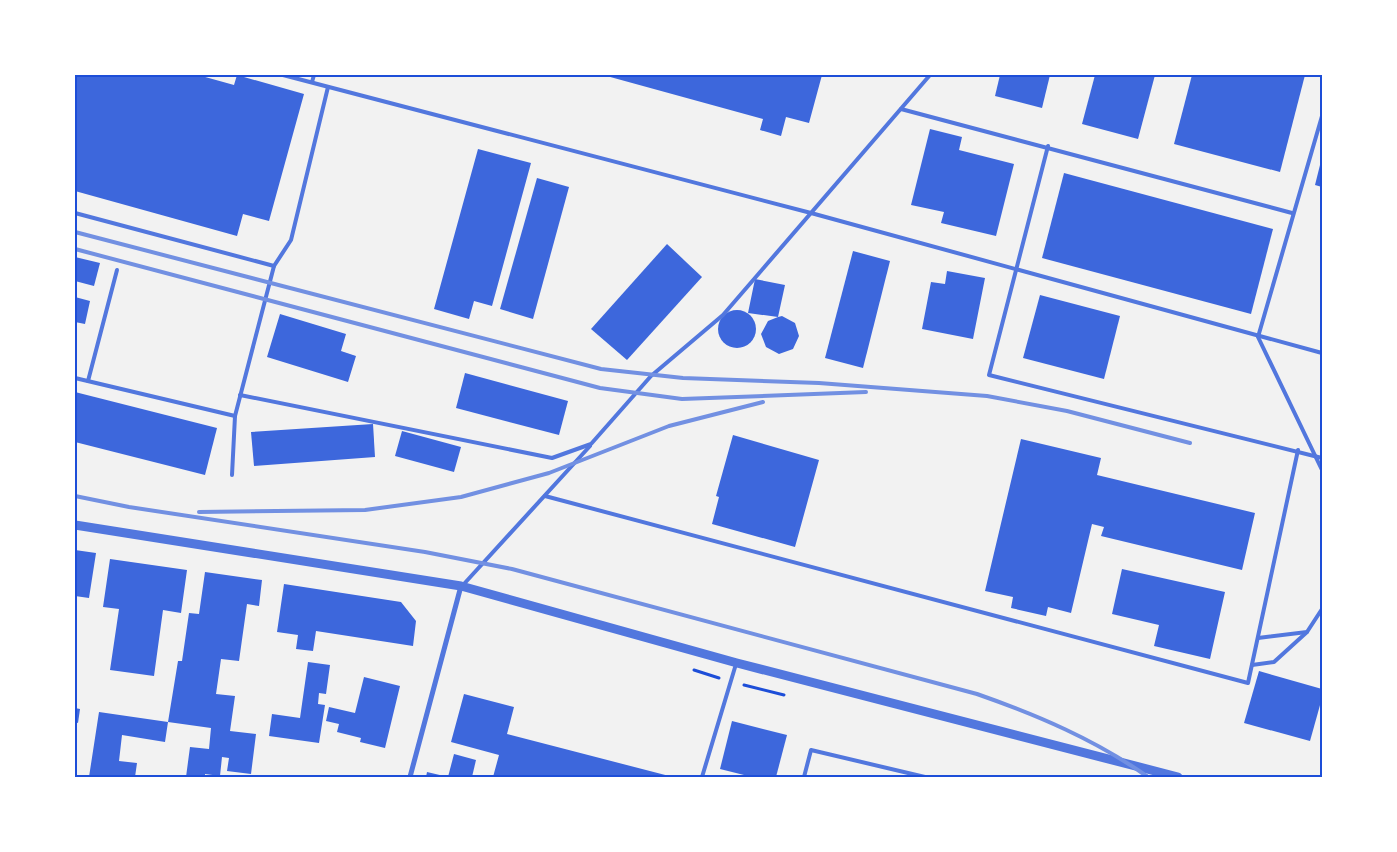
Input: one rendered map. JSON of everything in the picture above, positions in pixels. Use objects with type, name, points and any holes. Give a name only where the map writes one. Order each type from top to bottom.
[{"type":"street","points":[[75,525],[462,586],[736,663],[1178,777]]},
{"type":"street","points":[[410,777],[462,586]]},
{"type":"lane","points":[[283,75],[811,213],[1322,353]]},
{"type":"lane","points":[[312,82],[314,75]]},
{"type":"lane","points":[[462,586],[652,376],[723,315],[930,75]]},
{"type":"lane","points":[[232,476],[235,416],[274,266],[291,240],[328,87]]},
{"type":"lane","points":[[901,109],[1048,146],[1292,213]]},
{"type":"lane","points":[[1322,116],[1292,213],[1258,337],[1322,470]]},
{"type":"lane","points":[[1048,146],[1015,268],[989,375],[1298,450],[1322,458]]},
{"type":"lane","points":[[75,213],[274,266]]},
{"type":"lane","points":[[88,382],[117,270]]},
{"type":"lane","points":[[75,378],[235,416]]},
{"type":"lane","points":[[240,396],[552,458],[591,444]]},
{"type":"lane","points":[[545,496],[1248,683],[1298,450]]},
{"type":"lane","points":[[1252,665],[1274,662],[1307,632],[1322,609]]},
{"type":"lane","points":[[1258,638],[1307,632]]},
{"type":"lane","points":[[702,777],[736,663]]},
{"type":"lane","points":[[804,777],[811,750],[925,777]]},
{"type":"path","points":[[692,670],[787,695]]},
{"type":"building","points":[[75,75],[198,75],[234,85],[237,75],[304,94],[269,221],[243,214],[237,236],[75,191]]},
{"type":"building","points":[[603,75],[822,75],[809,123],[786,117],[781,136],[760,130],[763,119]]},
{"type":"building","points":[[1000,75],[1050,75],[1042,108],[995,96]]},
{"type":"building","points":[[1095,75],[1155,75],[1138,139],[1082,124]]},
{"type":"building","points":[[1192,75],[1305,75],[1280,172],[1174,144]]},
{"type":"building","points":[[930,129],[962,137],[959,150],[1014,164],[996,236],[941,223],[944,212],[911,205]]},
{"type":"building","points":[[478,149],[531,163],[492,306],[474,301],[469,319],[434,309]]},
{"type":"building","points":[[1322,161],[1322,187],[1315,185]]},
{"type":"building","points":[[1064,173],[1273,229],[1251,314],[1042,258]]},
{"type":"building","points":[[537,178],[569,187],[533,319],[500,309]]},
{"type":"building","points":[[667,244],[702,277],[627,360],[591,329]]},
{"type":"building","points":[[853,251],[890,261],[863,368],[825,358]]},
{"type":"building","points":[[75,257],[100,263],[94,286],[75,281]]},
{"type":"building","points":[[947,271],[985,278],[973,339],[922,329],[931,282],[945,284]]},
{"type":"building","points":[[755,279],[785,285],[778,317],[748,313]]},
{"type":"building","points":[[1040,295],[1120,316],[1104,379],[1023,358]]},
{"type":"building","points":[[75,297],[90,301],[85,324],[75,322]]},
{"type":"building","points":[[737,310],[750,316],[756,329],[750,342],[737,348],[724,342],[718,329],[724,316]]},
{"type":"building","points":[[280,314],[346,334],[341,351],[356,356],[348,382],[267,357]]},
{"type":"building","points":[[782,316],[795,323],[799,336],[793,349],[779,354],[766,347],[761,334],[768,321]]},
{"type":"building","points":[[465,373],[568,401],[559,435],[456,408]]},
{"type":"building","points":[[75,392],[217,428],[205,475],[75,442]]},
{"type":"building","points":[[373,424],[375,457],[254,466],[251,432]]},
{"type":"building","points":[[402,431],[461,447],[454,472],[395,456]]},
{"type":"building","points":[[733,435],[819,460],[795,547],[712,524],[719,497],[716,496]]},
{"type":"building","points":[[1021,439],[1101,458],[1097,475],[1255,513],[1242,570],[1101,536],[1104,527],[1092,524],[1071,613],[1048,607],[1046,616],[1011,608],[1013,597],[985,591]]},
{"type":"building","points":[[75,550],[96,553],[89,598],[75,596]]},
{"type":"building","points":[[110,559],[187,570],[181,613],[163,610],[154,676],[110,670],[119,609],[103,607]]},
{"type":"building","points":[[1122,569],[1225,592],[1210,659],[1154,646],[1159,625],[1112,614]]},
{"type":"building","points":[[205,572],[262,580],[259,606],[247,604],[239,661],[221,659],[216,694],[235,696],[230,731],[256,734],[251,774],[227,771],[229,758],[222,757],[220,776],[205,774],[205,777],[186,777],[190,747],[209,749],[211,728],[168,722],[178,661],[182,661],[189,613],[199,614]]},
{"type":"building","points":[[284,584],[401,602],[416,621],[413,646],[316,631],[313,651],[296,649],[298,635],[277,632]]},
{"type":"building","points":[[308,662],[330,665],[326,694],[319,693],[318,704],[325,705],[319,743],[269,736],[272,714],[300,718]]},
{"type":"building","points":[[1259,671],[1322,689],[1322,698],[1310,741],[1244,723]]},
{"type":"building","points":[[364,677],[400,686],[385,748],[360,742],[361,738],[337,732],[339,724],[326,721],[329,707],[355,713]]},
{"type":"building","points":[[464,694],[514,707],[507,734],[673,777],[493,777],[499,755],[451,742]]},
{"type":"building","points":[[75,708],[80,709],[78,723],[75,722]]},
{"type":"building","points":[[99,712],[168,722],[165,742],[122,735],[119,761],[137,763],[135,777],[89,777]]},
{"type":"building","points":[[732,721],[787,735],[776,777],[752,777],[720,769]]},
{"type":"building","points":[[454,754],[476,760],[472,777],[448,777]]},
{"type":"building","points":[[427,772],[444,776],[444,777],[426,777]]},
{"type":"railway","points":[[75,232],[601,369],[683,378],[819,383],[987,396],[1067,411],[1190,443]]},
{"type":"railway","points":[[75,249],[600,388],[682,399],[866,392]]},
{"type":"railway","points":[[199,512],[365,510],[461,497],[549,473],[669,426],[763,402]]},
{"type":"railway","points":[[75,496],[129,507],[425,552],[512,569],[977,694],[1022,711],[1087,740],[1148,777]]}]
